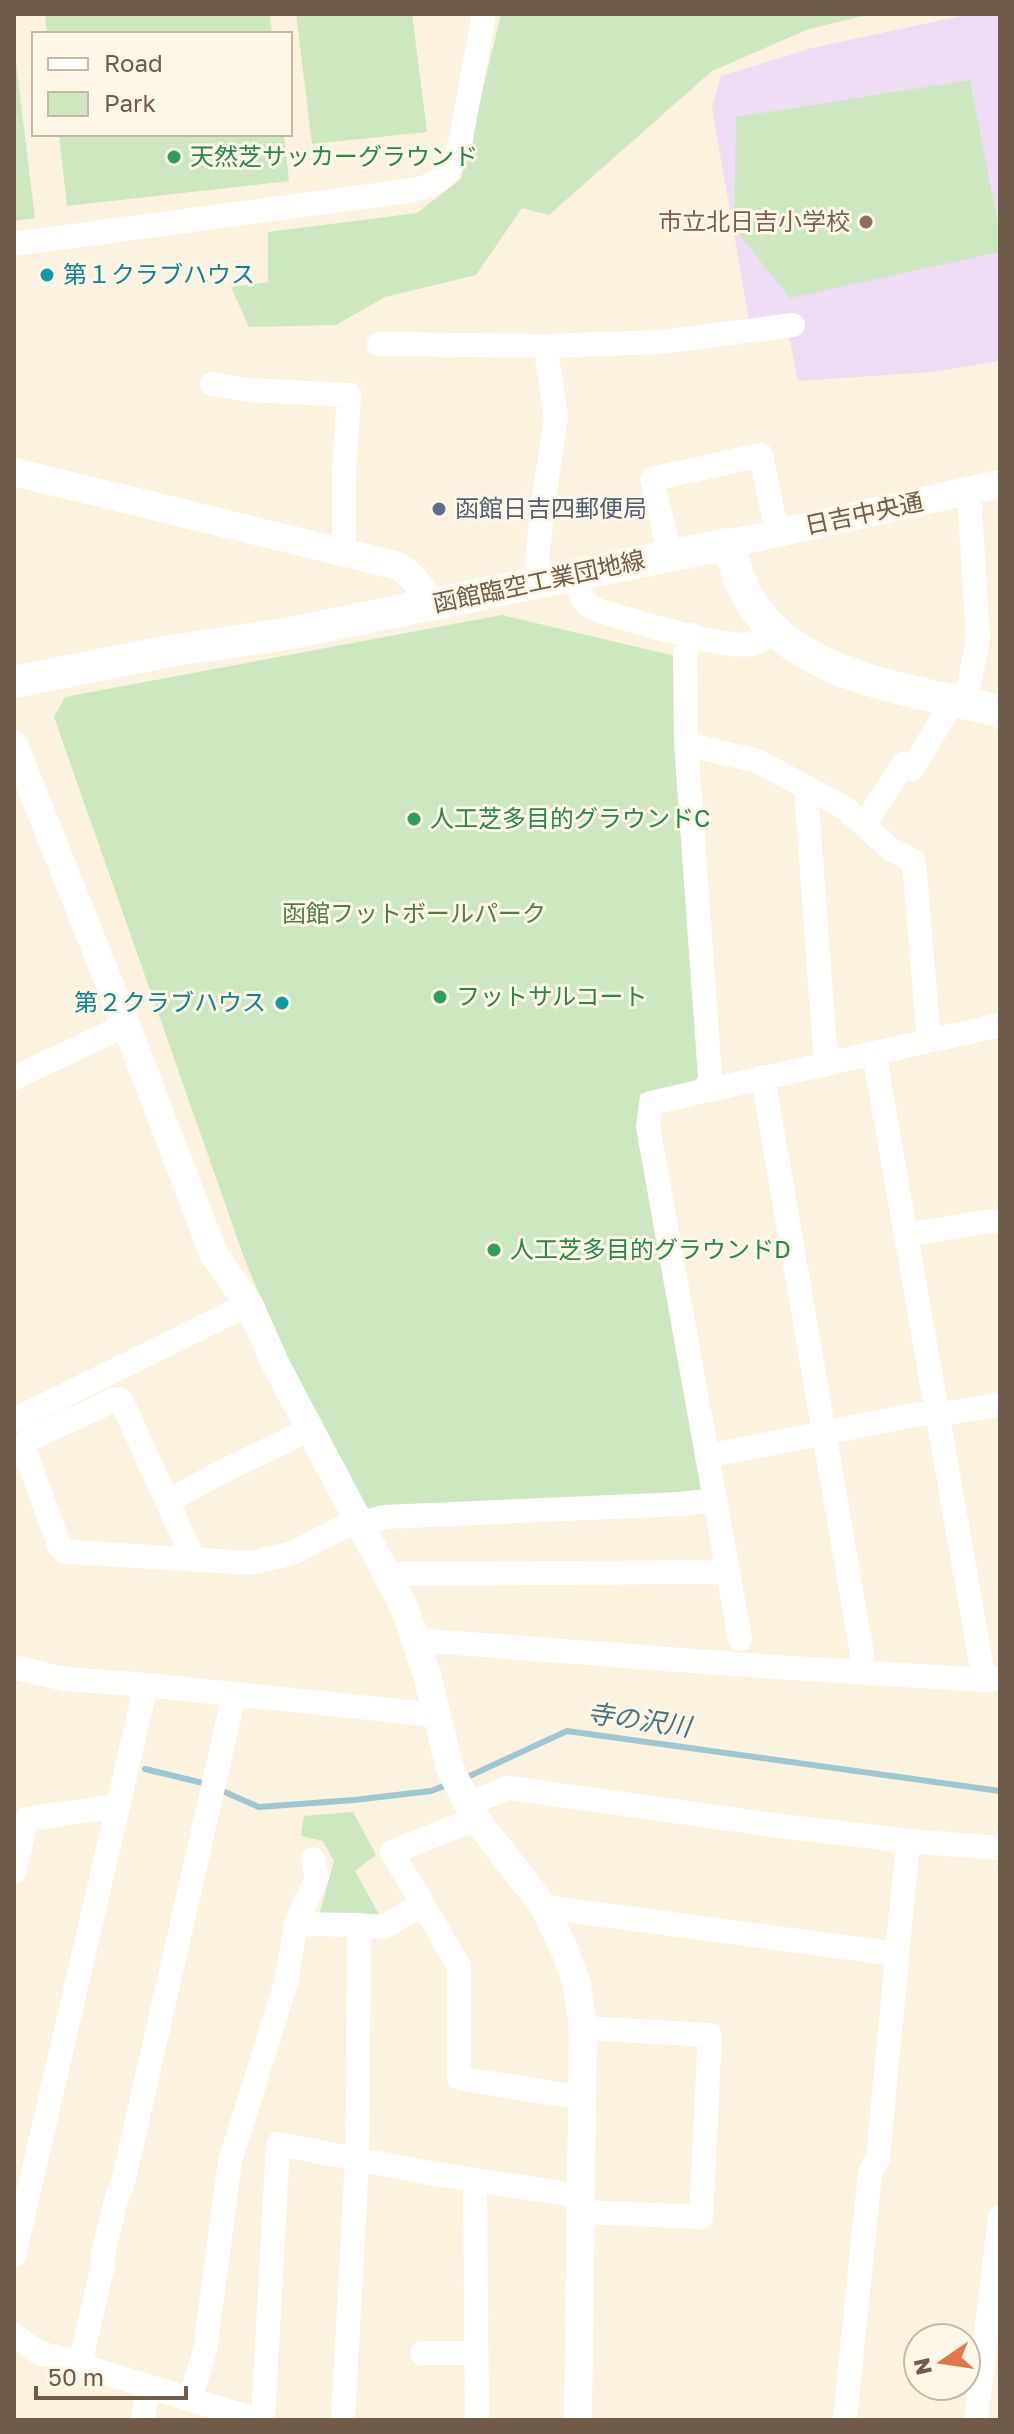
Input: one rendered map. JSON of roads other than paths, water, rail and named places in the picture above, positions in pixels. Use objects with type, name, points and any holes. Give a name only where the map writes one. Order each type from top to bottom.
[{"type":"main road","name":"函館臨空工業団地線","points":[[14,682],[170,651],[286,634],[728,544]]},
{"type":"main road","points":[[728,544],[741,586],[753,606],[773,630],[812,657],[862,678],[954,709],[1000,712]]},
{"type":"street","points":[[14,244],[391,193],[435,184],[453,165],[460,144],[484,14]]},
{"type":"street","points":[[379,344],[545,346],[662,342],[793,325]]},
{"type":"street","points":[[535,584],[556,417],[545,346]]},
{"type":"street","points":[[212,384],[248,390],[349,395],[344,472],[344,551]]},
{"type":"street","points":[[670,555],[652,479],[761,455],[777,533]]},
{"type":"street","points":[[14,472],[344,551],[405,569],[432,605]]},
{"type":"street","name":"日吉中央通","points":[[728,544],[1000,484]]},
{"type":"street","points":[[864,825],[903,764],[912,769],[954,709],[978,641],[969,491]]},
{"type":"street","points":[[571,576],[585,603],[599,611],[740,645],[757,643],[773,630]]},
{"type":"street","points":[[691,635],[685,656],[686,744],[711,1090]]},
{"type":"street","points":[[686,744],[757,761],[845,808],[890,849],[914,861],[929,1041]]},
{"type":"street","points":[[14,745],[214,1255],[249,1304],[276,1365],[405,1609],[464,1796],[544,1907],[577,1985],[583,2028],[578,2420]]},
{"type":"street","points":[[807,787],[826,1063]]},
{"type":"street","points":[[14,1078],[126,1025]]},
{"type":"street","points":[[740,1639],[648,1127],[651,1103],[1000,1025]]},
{"type":"street","points":[[417,1640],[760,1666],[992,1679],[936,1413],[874,1053]]},
{"type":"street","points":[[763,1077],[862,1654]]},
{"type":"street","points":[[905,1235],[1000,1220]]},
{"type":"street","points":[[14,1420],[249,1304]]},
{"type":"street","points":[[193,1558],[121,1400],[116,1399],[25,1444],[59,1545],[64,1551],[251,1563],[293,1553],[343,1527],[385,1517],[714,1500]]},
{"type":"street","points":[[707,1456],[920,1414],[949,1413],[1000,1404]]},
{"type":"street","points":[[168,1501],[310,1429]]},
{"type":"street","points":[[386,1574],[728,1572]]},
{"type":"street","points":[[15,1670],[64,1679],[436,1715]]},
{"type":"street","points":[[14,2255],[146,1685]]},
{"type":"street","points":[[80,2364],[234,1695]]},
{"type":"street","points":[[582,2098],[459,2078],[459,1966],[392,1852],[464,1796],[509,1788],[773,1825],[1000,1848]]},
{"type":"street","points":[[14,1872],[27,1819],[118,1806]]},
{"type":"street","points":[[845,2420],[870,2173],[878,2158],[908,1841]]},
{"type":"street","points":[[190,2399],[205,2350],[230,2161],[286,1983],[296,1924],[317,1877],[313,1859]]},
{"type":"street","points":[[296,1924],[383,1927],[422,1905]]},
{"type":"street","points":[[544,1907],[896,1954]]},
{"type":"street","points":[[343,2420],[357,2160],[359,1925]]},
{"type":"street","points":[[14,2335],[38,2352],[254,2419],[278,2144],[475,2180],[581,2204],[701,2217],[710,2035],[583,2028]]},
{"type":"street","points":[[475,2180],[477,2420]]},
{"type":"street","points":[[976,2420],[1000,2217]]},
{"type":"street","points":[[422,2353],[476,2353]]},
{"type":"street","points":[[142,2420],[150,2387]]},
{"type":"waterway","name":"寺の沢川","points":[[463,1779],[567,1731],[1000,1791]]},
{"type":"waterway","name":"寺の沢川","points":[[145,1769],[207,1784]]},
{"type":"waterway","name":"寺の沢川","points":[[218,1789],[259,1807],[431,1791],[449,1784]]},
{"type":"place","name":"天然芝サッカーグラウンド","points":[[174,157]]},
{"type":"place","name":"市立北日吉小学校","points":[[866,222]]},
{"type":"place","name":"第１クラブハウス","points":[[47,275]]},
{"type":"place","name":"函館日吉四郵便局","points":[[439,509]]},
{"type":"place","name":"人工芝多目的グラウンドC","points":[[414,819]]},
{"type":"place","name":"フットサルコート","points":[[440,997]]},
{"type":"place","name":"第２クラブハウス","points":[[282,1003]]},
{"type":"place","name":"人工芝多目的グラウンドD","points":[[494,1250]]},
{"type":"park label","name":"函館フットボールパーク","points":[[414,914]]}]
